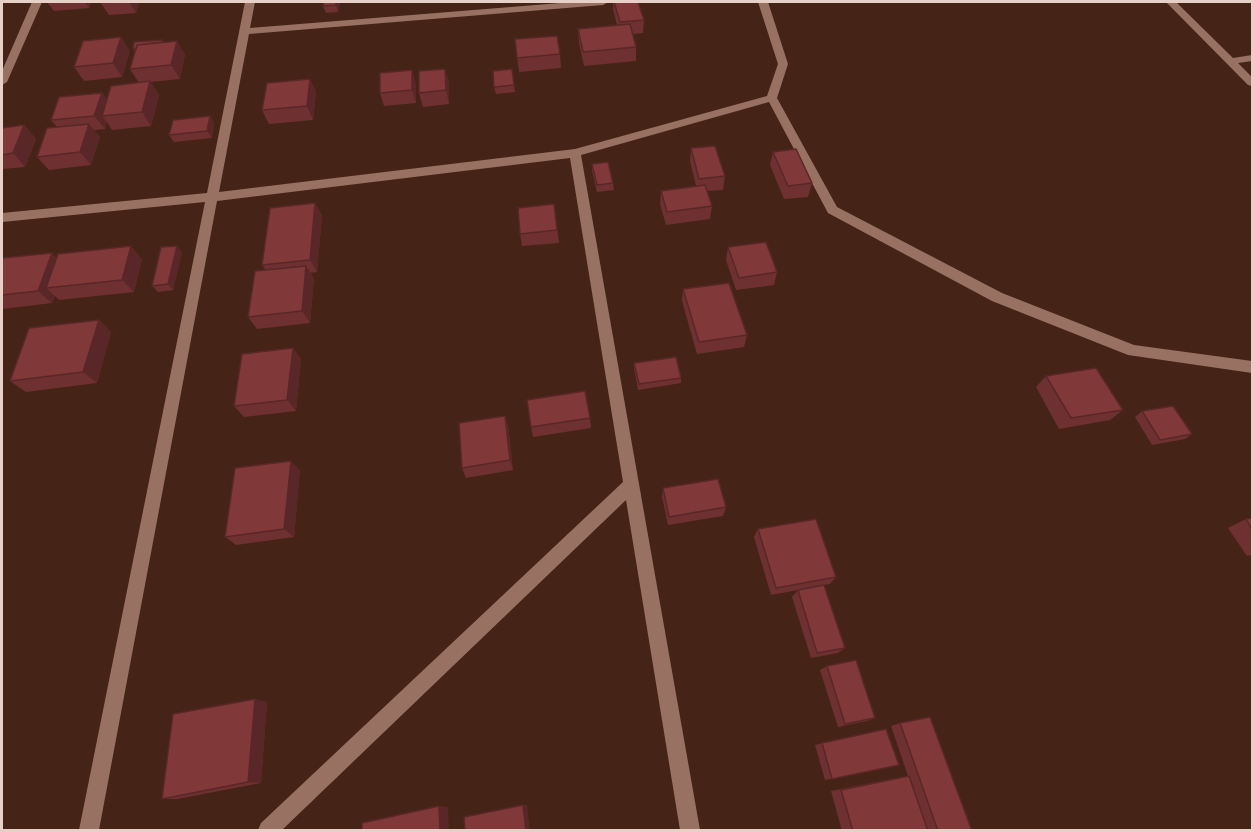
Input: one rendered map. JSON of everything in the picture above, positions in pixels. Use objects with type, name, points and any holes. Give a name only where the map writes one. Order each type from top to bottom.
[{"type":"street","points":[[2,82],[37,2]]},
{"type":"street","points":[[89,831],[250,2]]},
{"type":"street","points":[[245,31],[545,4],[603,2]]},
{"type":"street","points":[[764,2],[783,64],[772,98],[832,210],[997,297],[1133,351],[1252,367]]},
{"type":"street","points":[[1171,2],[1252,83]]},
{"type":"street","points":[[1231,61],[1252,58]]},
{"type":"street","points":[[2,217],[213,197],[574,153],[772,98]]},
{"type":"street","points":[[574,153],[690,831]]},
{"type":"street","points":[[268,831],[631,484]]},
{"type":"building","points":[[324,2],[336,2],[336,5],[323,6]]},
{"type":"building","points":[[614,2],[638,2],[644,20],[620,22]]},
{"type":"building","points":[[630,24],[636,47],[583,52],[578,29]]},
{"type":"building","points":[[557,36],[560,54],[517,58],[515,39]]},
{"type":"building","points":[[121,37],[113,63],[74,67],[83,41]]},
{"type":"building","points":[[163,40],[137,45],[136,49],[133,49],[134,42]]},
{"type":"building","points":[[177,41],[171,65],[130,69],[137,45]]},
{"type":"building","points":[[445,69],[446,90],[419,93],[419,71]]},
{"type":"building","points":[[512,69],[514,85],[494,87],[493,71]]},
{"type":"building","points":[[412,70],[412,90],[380,93],[380,73]]},
{"type":"building","points":[[310,79],[307,106],[262,110],[267,83]]},
{"type":"building","points":[[150,81],[142,112],[102,116],[111,86]]},
{"type":"building","points":[[102,93],[94,116],[51,120],[59,97]]},
{"type":"building","points":[[210,116],[207,131],[169,135],[173,120]]},
{"type":"building","points":[[89,124],[80,152],[37,157],[47,128]]},
{"type":"building","points":[[24,125],[13,153],[2,155],[2,128]]},
{"type":"building","points":[[715,146],[725,176],[699,179],[691,148]]},
{"type":"building","points":[[796,149],[812,183],[788,186],[773,152]]},
{"type":"building","points":[[608,162],[613,183],[597,185],[592,164]]},
{"type":"building","points":[[705,185],[712,206],[667,212],[661,191]]},
{"type":"building","points":[[315,203],[310,260],[262,265],[270,208]]},
{"type":"building","points":[[554,204],[557,230],[520,234],[518,208]]},
{"type":"building","points":[[766,242],[777,272],[739,278],[728,247]]},
{"type":"building","points":[[131,246],[122,280],[46,288],[58,254]]},
{"type":"building","points":[[177,246],[168,284],[152,286],[161,247]]},
{"type":"building","points":[[52,253],[38,291],[2,295],[2,258]]},
{"type":"building","points":[[306,266],[302,311],[248,317],[255,271]]},
{"type":"building","points":[[729,283],[747,335],[699,342],[683,289]]},
{"type":"building","points":[[99,320],[83,372],[10,381],[29,328]]},
{"type":"building","points":[[293,348],[287,400],[234,406],[242,354]]},
{"type":"building","points":[[676,357],[681,378],[639,384],[634,363]]},
{"type":"building","points":[[1096,368],[1123,410],[1071,418],[1046,376]]},
{"type":"building","points":[[585,391],[590,418],[531,427],[527,400]]},
{"type":"building","points":[[1173,406],[1192,434],[1160,440],[1142,411]]},
{"type":"building","points":[[505,416],[510,460],[462,468],[459,423]]},
{"type":"building","points":[[291,461],[284,529],[225,537],[235,468]]},
{"type":"building","points":[[718,479],[726,507],[669,517],[663,488]]},
{"type":"building","points":[[1252,518],[1252,529],[1246,519]]},
{"type":"building","points":[[816,519],[836,577],[776,588],[758,529]]},
{"type":"building","points":[[824,585],[845,648],[817,653],[798,590]]},
{"type":"building","points":[[856,660],[875,718],[845,724],[827,666]]},
{"type":"building","points":[[255,699],[248,782],[162,799],[173,714]]},
{"type":"building","points":[[930,717],[972,831],[938,831],[900,723]]},
{"type":"building","points":[[886,729],[899,765],[832,779],[822,743]]},
{"type":"building","points":[[909,776],[928,831],[853,831],[841,790]]},
{"type":"building","points":[[523,805],[526,831],[465,831],[464,817]]},
{"type":"building","points":[[439,806],[440,831],[362,831],[362,823]]}]
